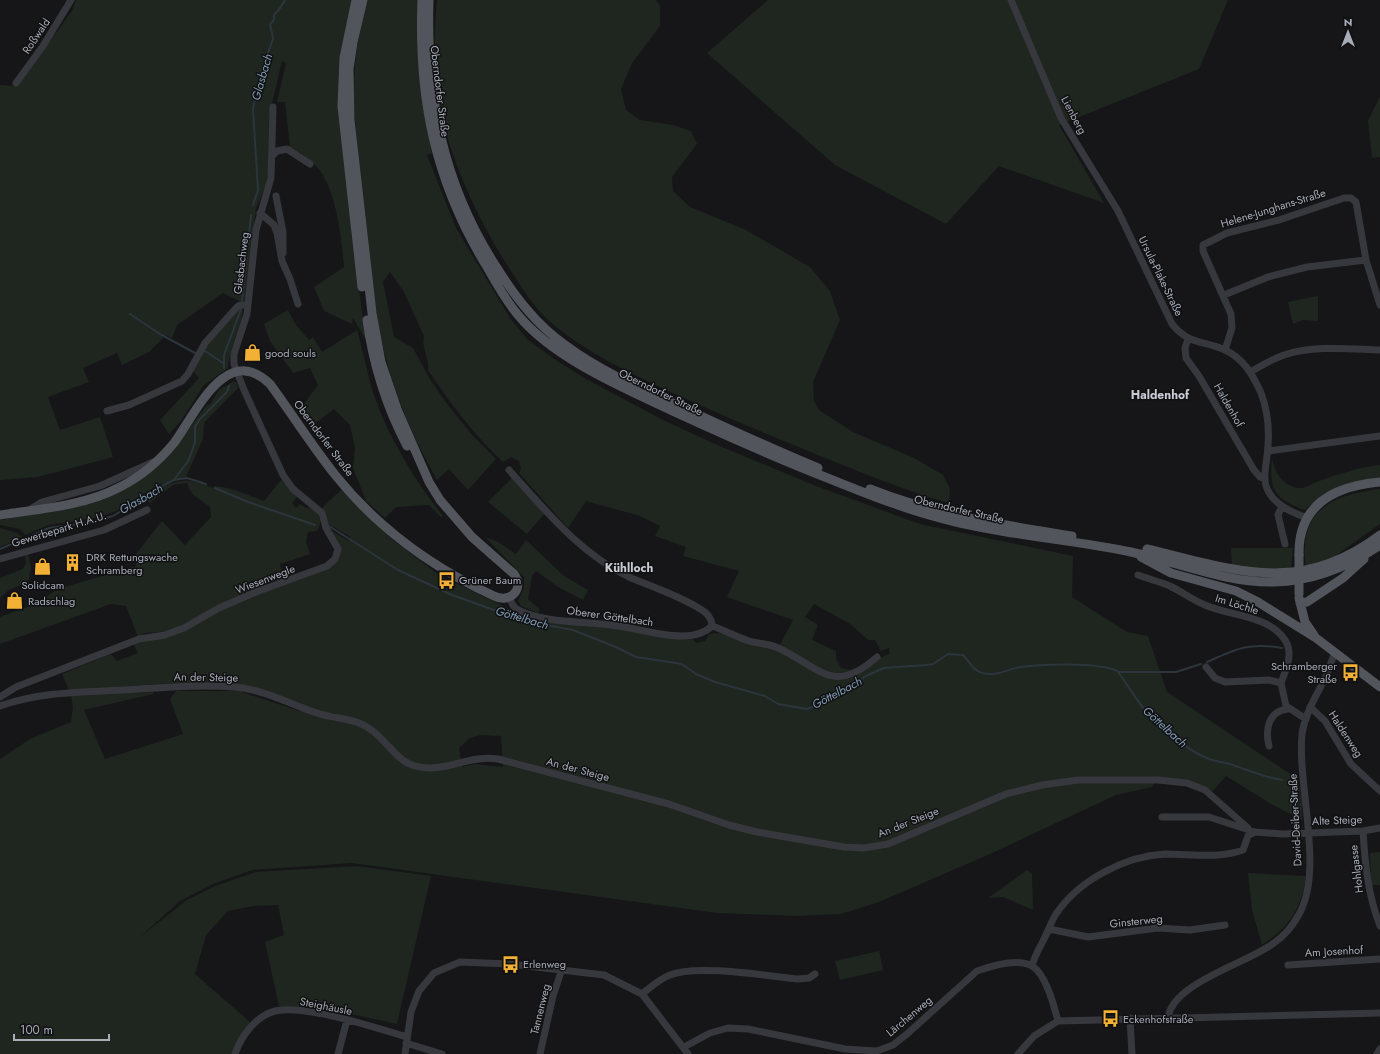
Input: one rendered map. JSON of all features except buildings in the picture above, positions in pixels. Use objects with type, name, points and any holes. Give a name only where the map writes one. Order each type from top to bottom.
[{"type":"main road","points":[[356,0],[344,58],[342,106],[370,343],[385,395],[404,440],[440,500],[472,537],[514,574],[518,581],[518,589],[510,598]]},
{"type":"main road","points":[[363,0],[353,42],[348,88],[350,120],[372,313],[378,346],[391,393],[421,467]]},
{"type":"main road","name":"Oberndorfer Straße","points":[[422,0],[421,57],[428,113],[434,142],[451,200],[464,227],[497,284],[518,315],[537,334],[564,354],[593,372],[634,393],[775,458],[876,498],[914,511],[959,523],[1028,536],[1132,549]]},
{"type":"main road","name":"Oberndorfer Straße","points":[[429,0],[428,42],[434,104],[440,138],[457,194],[486,252],[520,303],[544,328],[566,346],[597,366],[723,427],[879,493],[964,517],[1132,549]]},
{"type":"main road","points":[[0,515],[86,500],[103,495],[122,486],[156,461],[174,442],[212,386],[222,379],[237,373]]},
{"type":"main road","name":"Oberndorfer Straße","points":[[237,373],[253,373],[270,384],[336,476],[377,519],[396,536],[417,552],[466,582],[495,597],[505,599],[510,598]]},
{"type":"main road","points":[[1316,638],[1305,622],[1299,599],[1299,555],[1301,534],[1307,518],[1312,510],[1334,492],[1359,484],[1380,482]]},
{"type":"main road","points":[[1132,549],[1238,571],[1264,574],[1285,574],[1309,570],[1332,563],[1361,548],[1380,535]]},
{"type":"main road","points":[[1132,549],[1236,578],[1272,582],[1318,576],[1354,562],[1380,545]]},
{"type":"main road","points":[[1132,549],[1170,573],[1246,596],[1316,638],[1380,687]]},
{"type":"main road","points":[[1299,599],[1307,602],[1350,572],[1370,552]]},
{"type":"street","name":"Roßwald","points":[[16,83],[43,46],[71,0]]},
{"type":"street","name":"Lienberg","points":[[1010,0],[1061,118],[1118,211],[1128,234]]},
{"type":"street","name":"Glasbachweg","points":[[237,373],[234,364],[234,354],[245,324],[256,230],[271,178],[273,155],[271,131],[273,107]]},
{"type":"street","points":[[273,155],[277,151],[286,149],[310,164]]},
{"type":"street","points":[[276,196],[283,232],[284,251],[280,254]]},
{"type":"street","name":"Helene-Junghans-Straße","points":[[1225,350],[1233,321],[1224,296],[1203,251],[1203,245],[1227,233],[1279,220],[1344,198],[1351,198],[1356,202],[1366,260],[1380,305]]},
{"type":"street","points":[[260,213],[274,225],[280,254],[298,304]]},
{"type":"street","name":"Ursula-Plake-Straße","points":[[1128,234],[1172,324],[1188,339],[1225,350],[1240,360],[1250,372],[1266,406],[1269,433],[1264,479]]},
{"type":"street","points":[[1224,296],[1268,277],[1307,267],[1366,260]]},
{"type":"street","points":[[107,411],[158,393],[182,381],[188,374],[205,343],[237,307],[240,305],[247,305]]},
{"type":"street","name":"Haldenhof","points":[[1188,339],[1185,348],[1186,358],[1207,389],[1254,470],[1264,479]]},
{"type":"street","points":[[1250,372],[1284,355],[1304,350],[1321,348],[1380,350]]},
{"type":"street","name":"Wiesenwegle","points":[[0,697],[16,687],[139,639],[165,634],[184,628],[219,608],[256,592],[317,571],[327,566],[335,559],[338,549],[326,528],[322,513],[293,489],[283,476],[237,373]]},
{"type":"street","points":[[1268,451],[1380,436]]},
{"type":"street","points":[[509,470],[569,536],[598,558],[627,575],[682,600],[704,612],[712,621],[712,626],[747,640],[775,646],[812,668],[830,675],[845,677],[854,674],[877,657]]},
{"type":"street","points":[[1264,479],[1270,494],[1282,506],[1307,518]]},
{"type":"street","points":[[1282,506],[1278,515],[1285,544]]},
{"type":"street","name":"Gewerbepark H.A.U.","points":[[0,559],[104,530],[146,510]]},
{"type":"street","name":"Im Löchle","points":[[1138,575],[1171,587],[1211,608],[1262,623],[1274,630],[1284,639],[1289,654],[1289,662],[1281,683]]},
{"type":"street","name":"Oberer Göttelbach","points":[[510,598],[518,610],[533,614],[560,620],[618,626],[667,635],[697,634],[705,632],[712,626]]},
{"type":"street","name":"David-Deiber-Straße","points":[[1168,1017],[1169,1010],[1178,998],[1194,986],[1260,952],[1287,933],[1299,916],[1307,895],[1310,855],[1302,752],[1303,732],[1310,707],[1325,679],[1335,653]]},
{"type":"street","points":[[1206,667],[1215,678],[1225,682],[1269,680],[1281,683],[1284,702],[1288,709],[1306,720]]},
{"type":"street","name":"An der Steige","points":[[0,706],[22,699],[52,694],[173,687],[234,687],[252,690],[322,715],[358,723],[374,731],[406,763],[416,767],[440,768],[469,760],[490,758],[669,804],[729,825],[757,832],[844,847],[864,848],[888,844],[1006,794],[1042,785],[1078,780],[1158,780],[1187,783],[1205,790],[1252,830]]},
{"type":"street","name":"Haldenweg","points":[[1310,707],[1325,721],[1351,764],[1380,791]]},
{"type":"street","points":[[1270,746],[1267,729],[1270,721],[1280,712],[1288,709]]},
{"type":"street","name":"Alte Steige","points":[[1162,817],[1209,817],[1252,830],[1282,834],[1362,831],[1380,828]]},
{"type":"street","points":[[1058,1021],[1043,978],[1032,966],[1056,914],[1079,890],[1110,868],[1154,855],[1189,855],[1212,857],[1229,855],[1243,850],[1252,830]]},
{"type":"street","name":"Hohlgasse","points":[[1362,831],[1368,888],[1373,908],[1380,926]]},
{"type":"street","name":"Ginsterweg","points":[[1049,929],[1088,937],[1158,928],[1190,930],[1225,925]]},
{"type":"street","name":"Am Josenhof","points":[[1288,964],[1380,959]]},
{"type":"street","points":[[405,1054],[411,1012],[418,991],[434,973],[460,962],[510,964],[604,975],[642,994],[686,1051]]},
{"type":"street","name":"Lärchenweg","points":[[686,1051],[710,1033],[728,1028],[748,1029],[845,1049],[877,1051],[893,1045],[907,1034],[977,971],[1003,964],[1019,963],[1032,966]]},
{"type":"street","name":"Tannenweg","points":[[540,1054],[553,996],[562,969]]},
{"type":"street","points":[[642,994],[670,974],[708,971],[798,979],[809,978],[815,974]]},
{"type":"street","name":"Steighäusle","points":[[235,1054],[250,1027],[266,1014],[276,1011],[313,1012],[347,1020],[407,1040],[442,1054]]},
{"type":"street","points":[[1018,1054],[1034,1036],[1058,1021],[1168,1017],[1380,1013]]},
{"type":"street","points":[[1130,1018],[1132,1054]]},
{"type":"street","points":[[338,1054],[347,1020]]},
{"type":"street","points":[[1377,1054],[1380,1049]]},
{"type":"shaded area","points":[[76,0],[352,0],[341,54],[352,239],[366,340],[353,318],[352,324],[324,311],[314,287],[344,267],[340,232],[332,197],[323,175],[313,163],[290,147],[285,102],[277,102],[286,63],[282,61],[269,116],[268,174],[265,188],[256,208],[246,301],[239,301],[223,293],[177,325],[172,338],[166,335],[149,352],[122,365],[117,353],[83,368],[89,382],[48,397],[60,430],[100,417],[113,457],[38,477],[0,480],[0,85],[17,86],[72,11]]},
{"type":"shaded area","points":[[368,0],[418,0],[418,58],[422,96],[432,153],[427,155],[456,228],[510,318],[527,339],[554,359],[586,379],[663,420],[715,444],[816,486],[920,524],[1073,556],[1072,597],[1127,632],[1148,636],[1167,692],[1298,779],[1302,803],[1302,820],[1271,804],[1226,776],[1212,792],[1157,777],[1152,787],[1116,795],[990,854],[879,902],[841,914],[799,916],[717,913],[352,863],[252,870],[213,884],[180,901],[140,937],[187,900],[215,886],[256,872],[357,866],[431,876],[397,1024],[319,1007],[279,1006],[265,942],[284,935],[278,905],[253,906],[228,911],[206,935],[195,974],[250,1022],[232,1054],[0,1054],[0,759],[30,739],[71,722],[73,707],[71,695],[153,692],[153,694],[84,710],[105,759],[183,734],[170,699],[176,691],[239,691],[299,711],[303,706],[253,687],[238,684],[174,683],[69,690],[62,674],[111,654],[117,661],[138,653],[133,644],[157,637],[337,559],[329,529],[348,541],[351,537],[327,523],[322,508],[341,490],[390,538],[439,575],[522,615],[583,626],[606,627],[692,638],[696,643],[705,641],[709,634],[722,633],[737,636],[772,648],[835,679],[844,678],[858,673],[876,660],[890,654],[889,648],[881,651],[875,640],[868,640],[850,624],[814,604],[805,617],[818,625],[812,640],[836,651],[836,658],[841,668],[857,671],[829,674],[779,647],[793,620],[727,597],[739,571],[683,556],[686,547],[655,536],[660,526],[640,516],[586,501],[568,528],[519,473],[521,469],[519,461],[511,457],[503,462],[492,452],[472,430],[436,382],[428,370],[428,361],[423,341],[424,336],[404,292],[390,272],[383,282],[394,337],[413,348],[431,381],[448,405],[472,435],[496,459],[468,490],[449,469],[437,480],[413,433],[394,385],[388,368],[377,317],[354,109],[357,47]],"holes":[[[481,735],[501,736],[503,767],[475,764],[462,767],[459,748],[470,738]]]},
{"type":"shaded area","points":[[437,0],[656,0],[660,6],[660,26],[632,63],[621,89],[626,110],[640,120],[673,125],[691,131],[697,144],[672,177],[673,191],[690,207],[746,230],[810,267],[830,291],[840,320],[813,382],[814,401],[819,410],[853,432],[914,458],[943,475],[950,489],[949,503],[904,489],[710,410],[621,368],[572,339],[549,321],[535,306],[502,257],[477,212],[456,164],[448,139],[437,91],[434,46]]},
{"type":"shaded area","points":[[768,0],[1228,0],[1199,69],[1059,125],[1104,203],[999,166],[946,224],[835,165],[707,53]]},
{"type":"shaded area","points":[[1380,96],[1380,157],[1372,158],[1368,121]]},
{"type":"shaded area","points":[[1318,296],[1318,321],[1303,320],[1293,324],[1288,302]]},
{"type":"shaded area","points":[[243,308],[228,368],[204,385],[181,421],[169,434],[160,420],[199,378],[192,370],[207,344],[238,309]]},
{"type":"shaded area","points":[[288,310],[296,325],[309,340],[313,337],[322,352],[357,330],[372,389],[385,423],[411,471],[443,516],[441,517],[429,505],[396,507],[385,518],[366,501],[353,468],[355,448],[350,425],[334,409],[313,425],[301,408],[318,385],[310,368],[293,373],[270,341],[264,324]]},
{"type":"shaded area","points":[[232,382],[236,382],[238,388],[204,423],[203,439],[186,477],[158,485],[116,511],[100,517],[49,525],[25,535],[20,529],[0,525],[0,520],[85,504],[125,489],[160,463],[173,449],[208,404],[209,405],[219,390]]},
{"type":"shaded area","points":[[1272,458],[1277,473],[1284,482],[1299,488],[1304,488],[1341,473],[1380,465],[1380,479],[1348,484],[1340,487],[1323,496],[1305,510],[1287,502],[1276,492],[1273,486],[1272,478]]},
{"type":"shaded area","points":[[513,477],[546,512],[527,534],[488,502]]},
{"type":"shaded area","points":[[282,479],[297,497],[292,503],[296,508],[300,504],[306,508],[312,507],[320,518],[320,524],[317,531],[308,532],[306,542],[310,554],[280,564],[284,581],[171,631],[145,633],[138,637],[126,606],[111,604],[0,644],[0,617],[35,604],[58,589],[136,566],[136,554],[162,521],[185,545],[211,517],[210,507],[193,494],[187,483],[173,485],[150,503],[144,498],[153,492],[169,484],[194,481],[213,488],[214,486],[233,490],[264,501]]},
{"type":"shaded area","points":[[1380,489],[1380,524],[1332,558],[1306,567],[1305,545],[1307,531],[1313,519],[1321,510],[1330,503],[1342,497]]},
{"type":"shaded area","points":[[0,528],[17,533],[22,537],[0,547]]},
{"type":"shaded area","points":[[485,537],[498,542],[516,554],[526,540],[564,576],[588,590],[583,600],[558,587],[536,571],[532,576],[528,599],[540,610],[538,613],[521,606],[518,601],[524,588],[524,577]]},
{"type":"shaded area","points":[[1231,548],[1293,548],[1291,569],[1273,570],[1232,566]]},
{"type":"shaded area","points":[[28,554],[31,568],[29,579],[26,583],[9,590],[0,598],[0,578],[23,569],[26,563],[25,555]]},
{"type":"shaded area","points":[[1380,852],[1380,885],[1371,885],[1370,853]]},
{"type":"shaded area","points":[[1027,870],[1032,873],[1033,910],[1003,897],[988,898]]},
{"type":"shaded area","points":[[1248,873],[1306,876],[1301,898],[1293,916],[1280,931],[1262,945],[1252,910]]},
{"type":"shaded area","points":[[879,951],[883,970],[840,980],[835,961]]},
{"type":"waterway","name":"Glasbach","points":[[253,205],[258,190],[253,109],[262,69],[273,39],[270,24],[274,20],[274,15],[285,0]]},
{"type":"waterway","name":"Glasbach","points":[[242,301],[251,215]]},
{"type":"waterway","name":"Glasbach","points":[[224,368],[224,355],[241,309]]},
{"type":"waterway","points":[[130,314],[160,334],[195,353]]},
{"type":"waterway","points":[[205,351],[223,363]]},
{"type":"waterway","name":"Glasbach","points":[[0,549],[49,528],[93,522],[113,516],[158,488],[174,480],[188,461],[191,454],[195,442],[195,427],[199,420],[227,392],[229,386]]},
{"type":"waterway","name":"Göttelbach","points":[[174,480],[187,478],[206,484]]},
{"type":"waterway","name":"Göttelbach","points":[[215,488],[248,502],[315,525]]},
{"type":"waterway","name":"Göttelbach","points":[[329,526],[398,570],[452,595],[525,621],[573,630],[616,647],[636,657],[682,664],[696,674],[715,682],[765,696],[778,704],[807,709],[815,706],[868,675],[884,668],[933,664],[948,654],[963,655],[976,670],[987,674],[1021,667],[1042,665],[1070,664],[1109,668],[1119,673],[1142,707],[1174,738],[1191,750],[1212,760],[1230,764],[1263,776],[1282,780]]},
{"type":"waterway","points":[[1207,662],[1226,653],[1251,646],[1270,646],[1282,648]]},
{"type":"waterway","points":[[1118,672],[1176,672],[1201,664]]},
{"type":"place","name":"good souls","points":[[252,353]]},
{"type":"place","name":"DRK Rettungswache Schramberg","points":[[73,563]]},
{"type":"place","name":"Solidcam","points":[[43,567]]},
{"type":"place","name":"Grüner Baum","points":[[446,580]]},
{"type":"place","name":"Radschlag","points":[[15,601]]},
{"type":"place","name":"Schramberger Straße","points":[[1350,672]]},
{"type":"place","name":"Erlenweg","points":[[510,964]]},
{"type":"place","name":"Eckenhofstraße","points":[[1110,1019]]},
{"type":"district","name":"Haldenhof","points":[[1160,395]]},
{"type":"district","name":"Kühlloch","points":[[629,568]]}]
